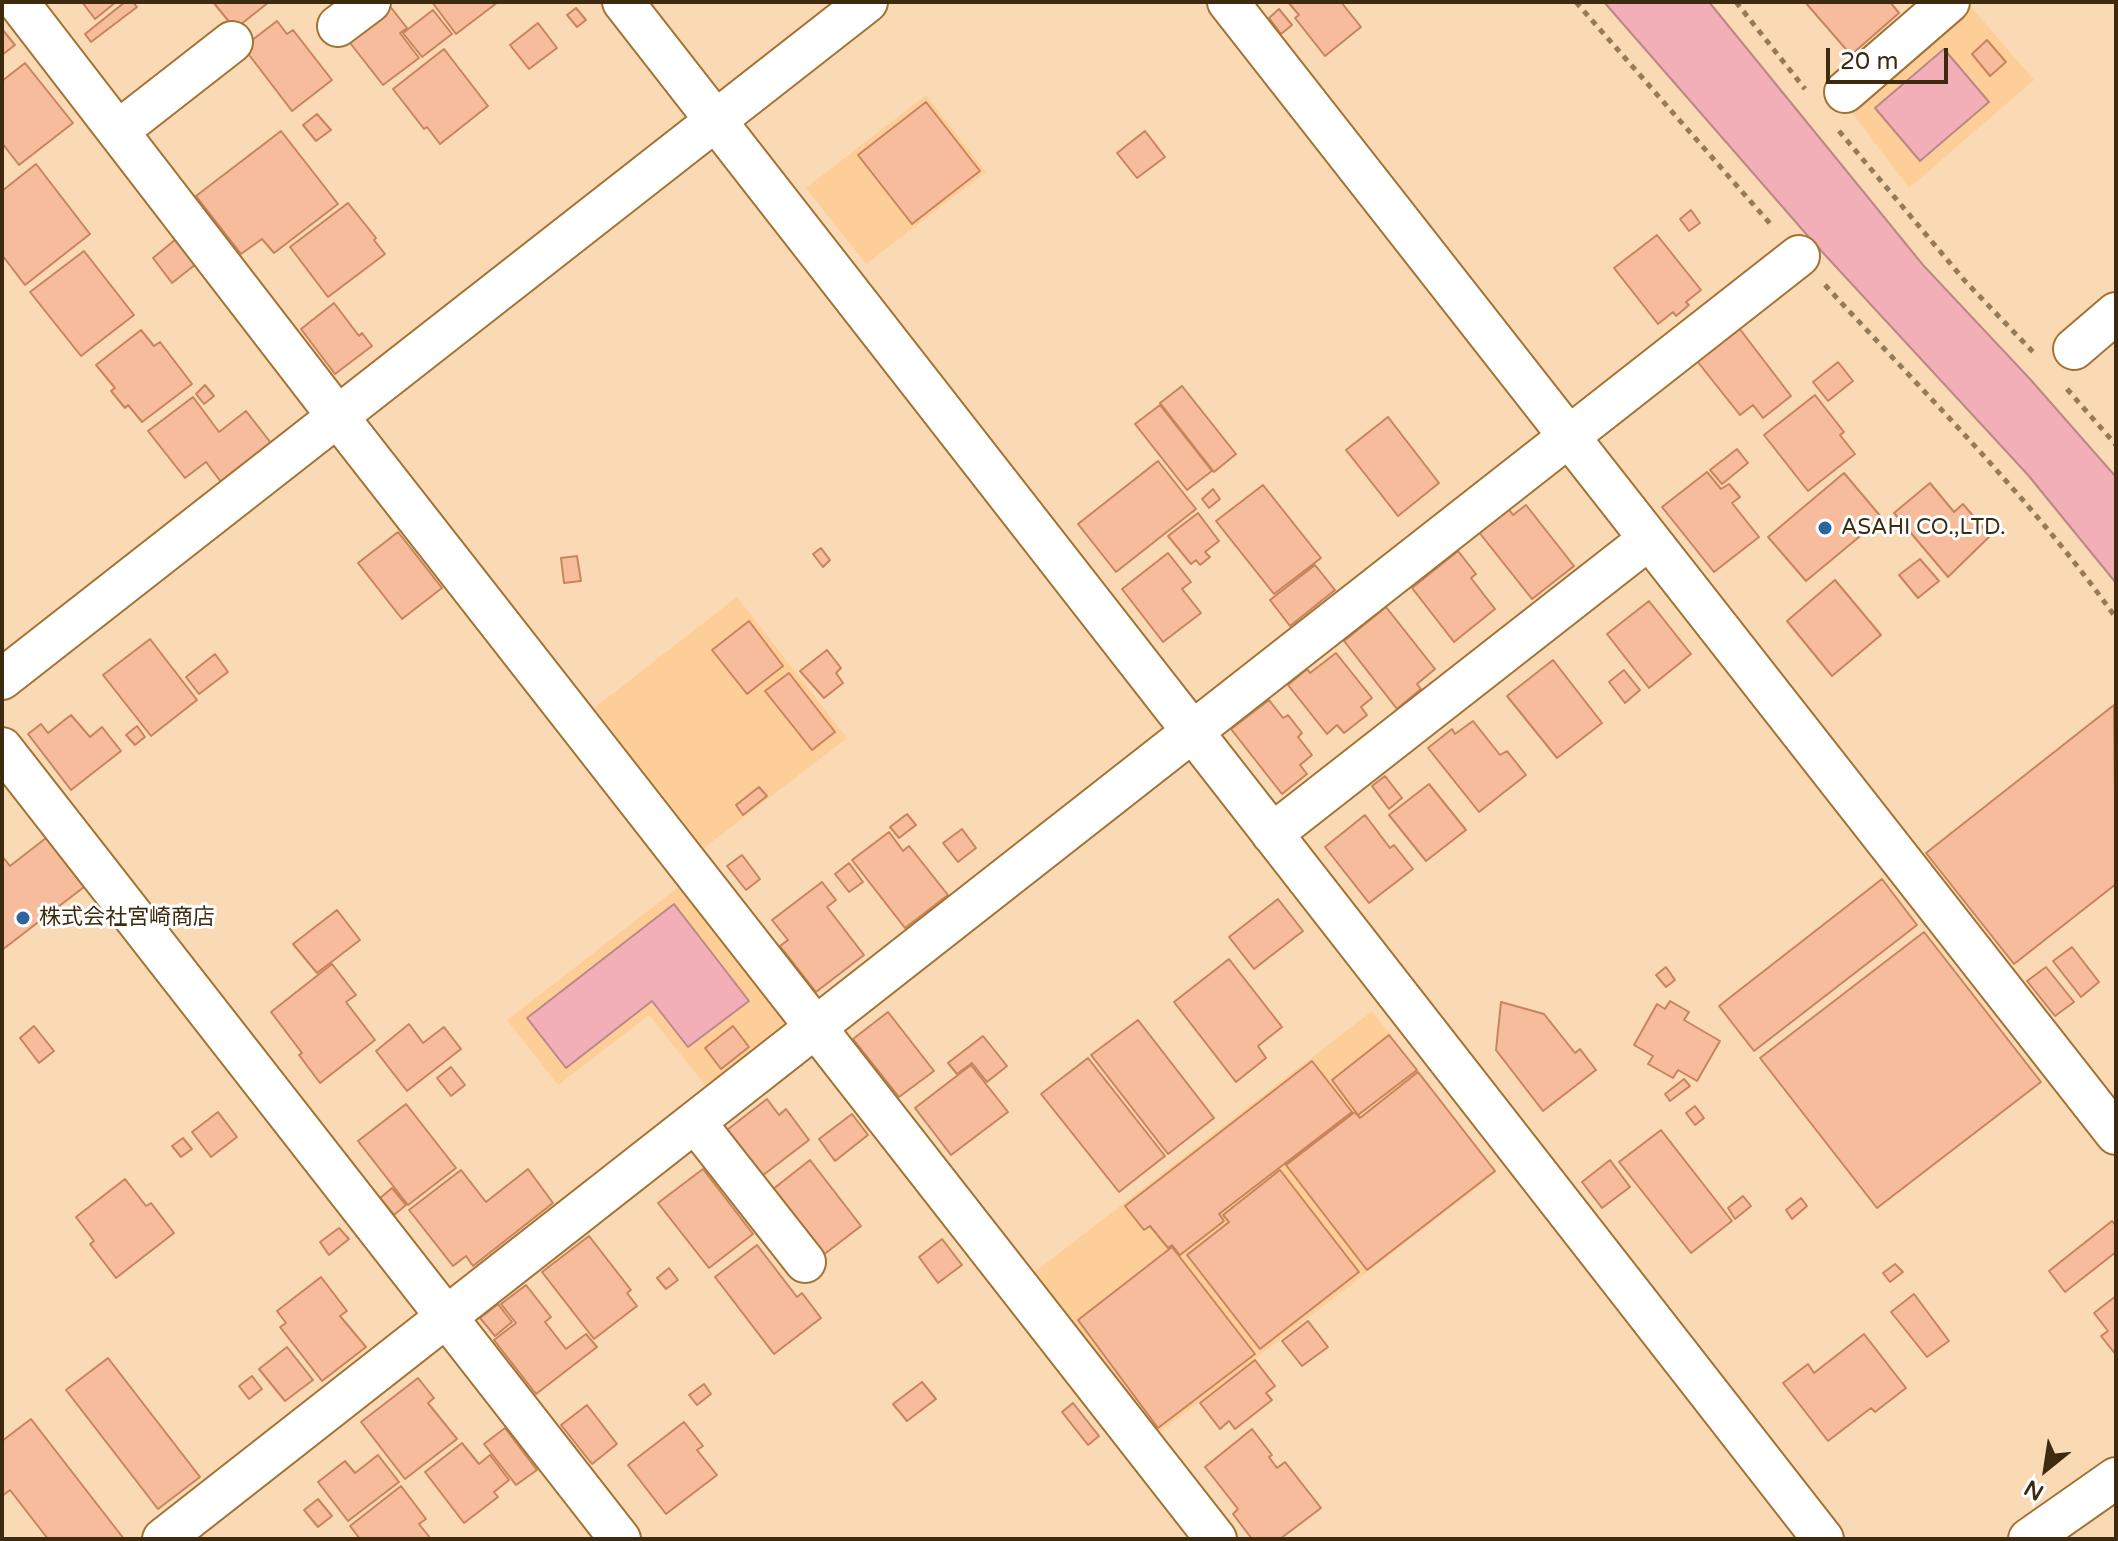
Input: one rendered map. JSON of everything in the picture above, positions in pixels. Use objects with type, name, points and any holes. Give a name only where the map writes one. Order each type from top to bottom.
[{"type":"street","points":[[18,2],[338,417],[1216,1539]]},
{"type":"street","points":[[338,26],[370,2]]},
{"type":"street","points":[[623,2],[1823,1539]]},
{"type":"street","points":[[2,679],[867,2]]},
{"type":"street","points":[[1228,2],[2116,1134]]},
{"type":"street","points":[[1831,105],[1949,2]]},
{"type":"street","points":[[118,131],[232,42]]},
{"type":"street","points":[[163,1539],[1799,256]]},
{"type":"street","points":[[2074,349],[2116,313]]},
{"type":"street","points":[[1272,834],[1649,539]]},
{"type":"street","points":[[2,748],[620,1539]]},
{"type":"street","points":[[695,1122],[805,1262]]},
{"type":"street","points":[[2029,1539],[2116,1478]]},
{"type":"path","points":[[1576,2],[1799,256],[2012,490],[2116,618]]},
{"type":"path","points":[[1736,2],[1831,105],[1965,281],[2035,353]]},
{"type":"path","points":[[2065,387],[2116,445]]},
{"type":"shaded area","points":[[1604,2],[1709,2],[1923,265],[2116,477],[2116,583],[2028,475],[1814,243]]},
{"type":"shaded area","points":[[1967,2],[2034,80],[1909,188],[1847,106]]},
{"type":"shaded area","points":[[1944,49],[1989,102],[1920,161],[1875,108]]},
{"type":"shaded area","points":[[926,95],[986,172],[866,264],[806,188]]},
{"type":"shaded area","points":[[737,597],[847,738],[704,848],[594,708]]},
{"type":"shaded area","points":[[680,886],[787,1023],[706,1086],[649,1015],[558,1085],[507,1020]]},
{"type":"shaded area","points":[[674,904],[749,1001],[688,1047],[652,1001],[566,1068],[527,1018]]},
{"type":"shaded area","points":[[1372,1011],[1497,1172],[1160,1432],[1035,1272]]},
{"type":"building","points":[[82,2],[116,2],[95,19]]},
{"type":"building","points":[[125,2],[133,2],[137,7],[91,42],[85,34]]},
{"type":"building","points":[[213,2],[269,2],[235,29]]},
{"type":"building","points":[[432,2],[498,2],[456,34]]},
{"type":"building","points":[[1288,2],[1341,2],[1361,27],[1325,56],[1295,18],[1299,15]]},
{"type":"building","points":[[1805,2],[1890,2],[1899,13],[1851,55]]},
{"type":"building","points":[[389,5],[407,28],[400,33],[419,58],[383,85],[347,39]]},
{"type":"building","points":[[576,8],[586,20],[577,27],[567,15]]},
{"type":"building","points":[[1279,9],[1292,25],[1281,34],[1269,18]]},
{"type":"building","points":[[433,10],[452,34],[422,57],[403,33]]},
{"type":"building","points":[[277,21],[287,34],[293,30],[332,80],[292,111],[243,47]]},
{"type":"building","points":[[538,23],[557,48],[529,69],[510,45]]},
{"type":"building","points":[[2,29],[15,45],[2,55]]},
{"type":"building","points":[[1987,40],[2006,62],[1990,76],[1972,54]]},
{"type":"building","points":[[444,49],[488,106],[440,144],[427,127],[424,129],[393,89]]},
{"type":"building","points":[[25,63],[73,123],[19,165],[2,143],[2,81]]},
{"type":"building","points":[[926,102],[980,171],[912,224],[858,155]]},
{"type":"building","points":[[317,114],[331,130],[316,141],[303,125]]},
{"type":"building","points":[[281,131],[338,204],[274,253],[262,239],[241,254],[196,196]]},
{"type":"building","points":[[1145,131],[1165,157],[1137,178],[1117,153]]},
{"type":"building","points":[[36,164],[90,234],[25,285],[2,255],[2,191]]},
{"type":"building","points":[[348,203],[385,254],[328,297],[290,247]]},
{"type":"building","points":[[1691,210],[1700,223],[1689,231],[1680,219]]},
{"type":"building","points":[[1657,235],[1701,290],[1686,302],[1689,305],[1676,316],[1673,312],[1658,324],[1614,268]]},
{"type":"building","points":[[176,239],[196,264],[172,283],[153,258]]},
{"type":"building","points":[[84,251],[134,315],[81,356],[30,292]]},
{"type":"building","points":[[334,303],[359,336],[362,333],[372,346],[335,374],[301,329]]},
{"type":"building","points":[[1739,328],[1791,396],[1763,418],[1753,405],[1740,415],[1697,361]]},
{"type":"building","points":[[141,330],[154,346],[160,342],[192,384],[142,422],[111,391],[115,388],[96,365]]},
{"type":"building","points":[[1838,362],[1853,381],[1828,401],[1813,382]]},
{"type":"building","points":[[205,385],[214,396],[204,404],[196,394]]},
{"type":"building","points":[[1182,386],[1236,454],[1214,472],[1160,403]]},
{"type":"building","points":[[1815,395],[1844,432],[1840,435],[1855,454],[1808,491],[1764,435]]},
{"type":"building","points":[[193,397],[219,432],[246,411],[271,443],[221,482],[206,462],[185,478],[148,431]]},
{"type":"building","points":[[1160,405],[1212,471],[1187,490],[1135,424]]},
{"type":"building","points":[[1388,417],[1439,483],[1398,516],[1346,450]]},
{"type":"building","points":[[1737,449],[1748,463],[1722,484],[1710,470]]},
{"type":"building","points":[[1158,461],[1196,509],[1116,572],[1078,524]]},
{"type":"building","points":[[1707,472],[1721,489],[1729,484],[1740,497],[1732,503],[1759,537],[1714,572],[1662,507]]},
{"type":"building","points":[[1844,473],[1882,518],[1806,581],[1768,537]]},
{"type":"building","points":[[1930,483],[1954,512],[1963,504],[1990,536],[1948,577],[1894,513]]},
{"type":"building","points":[[1263,485],[1321,558],[1274,594],[1216,521]]},
{"type":"building","points":[[1213,489],[1220,499],[1209,508],[1202,499]]},
{"type":"building","points":[[1526,505],[1574,566],[1532,599],[1478,531],[1508,508],[1513,515]]},
{"type":"building","points":[[1198,513],[1219,541],[1205,552],[1210,557],[1200,565],[1196,560],[1191,564],[1168,536]]},
{"type":"building","points":[[398,532],[442,588],[402,619],[358,563]]},
{"type":"building","points":[[821,548],[830,560],[823,567],[813,554]]},
{"type":"building","points":[[1458,551],[1476,574],[1471,578],[1495,609],[1454,642],[1412,588]]},
{"type":"building","points":[[1168,553],[1191,582],[1182,589],[1201,613],[1163,642],[1122,589]]},
{"type":"building","points":[[577,556],[581,581],[564,583],[561,558]]},
{"type":"building","points":[[1920,559],[1939,581],[1918,598],[1899,575]]},
{"type":"building","points":[[1315,565],[1335,590],[1290,626],[1270,600]]},
{"type":"building","points":[[1835,580],[1881,635],[1832,676],[1787,621]]},
{"type":"building","points":[[1649,601],[1691,654],[1649,688],[1607,634]]},
{"type":"building","points":[[1386,607],[1435,669],[1417,684],[1421,689],[1397,709],[1344,641]]},
{"type":"building","points":[[749,621],[783,666],[747,694],[712,650]]},
{"type":"building","points":[[150,639],[197,700],[151,736],[103,675]]},
{"type":"building","points":[[827,650],[841,668],[836,673],[843,683],[824,698],[800,671]]},
{"type":"building","points":[[1336,653],[1372,698],[1361,707],[1367,715],[1344,733],[1337,725],[1327,734],[1288,685],[1307,669],[1310,673]]},
{"type":"building","points":[[215,654],[228,672],[199,694],[186,677]]},
{"type":"building","points":[[1553,660],[1602,723],[1557,758],[1507,696]]},
{"type":"building","points":[[1624,670],[1640,690],[1625,703],[1609,682]]},
{"type":"building","points":[[789,673],[835,732],[812,750],[765,691]]},
{"type":"building","points":[[1269,700],[1283,718],[1288,715],[1302,733],[1298,737],[1312,755],[1300,765],[1307,774],[1282,794],[1231,729]]},
{"type":"building","points":[[2114,705],[2116,884],[2014,964],[1926,853]]},
{"type":"building","points":[[71,715],[90,737],[102,727],[121,751],[71,790],[28,734],[41,724],[48,733]]},
{"type":"building","points":[[1473,721],[1500,755],[1507,751],[1526,775],[1479,812],[1428,748],[1452,729],[1455,734]]},
{"type":"building","points":[[137,726],[145,737],[135,745],[126,735]]},
{"type":"building","points":[[1385,776],[1402,798],[1389,809],[1372,786]]},
{"type":"building","points":[[1429,784],[1466,830],[1426,861],[1389,815]]},
{"type":"building","points":[[759,787],[767,796],[743,815],[736,805]]},
{"type":"building","points":[[907,814],[916,825],[899,838],[890,827]]},
{"type":"building","points":[[1365,815],[1390,848],[1394,845],[1413,869],[1369,903],[1325,847]]},
{"type":"building","points":[[962,829],[976,848],[958,862],[943,843]]},
{"type":"building","points":[[889,832],[903,851],[909,846],[948,895],[905,928],[852,860]]},
{"type":"building","name":"株式会社宮崎商店","points":[[46,838],[84,887],[2,950],[2,856],[10,866]]},
{"type":"building","points":[[742,855],[760,879],[746,890],[727,866]]},
{"type":"building","points":[[849,863],[863,882],[849,892],[835,874]]},
{"type":"building","points":[[1882,879],[1917,925],[1754,1051],[1719,1006]]},
{"type":"building","points":[[822,882],[836,900],[827,907],[864,955],[816,992],[780,946],[788,940],[772,920]]},
{"type":"building","points":[[1278,899],[1303,931],[1254,969],[1229,937]]},
{"type":"building","points":[[337,910],[360,940],[317,973],[293,944]]},
{"type":"building","points":[[1924,932],[2041,1082],[1877,1208],[1760,1058]]},
{"type":"building","points":[[2072,947],[2099,982],[2081,997],[2053,961]]},
{"type":"building","points":[[1229,959],[1282,1027],[1258,1046],[1266,1058],[1236,1082],[1174,1002]]},
{"type":"building","points":[[332,964],[356,995],[346,1002],[375,1040],[320,1083],[271,1012]]},
{"type":"building","points":[[1666,967],[1675,980],[1666,987],[1656,975]]},
{"type":"building","points":[[2046,967],[2074,1002],[2055,1016],[2027,981]]},
{"type":"building","points":[[1670,1001],[1689,1012],[1684,1020],[1720,1041],[1697,1081],[1678,1070],[1673,1078],[1648,1064],[1653,1056],[1634,1045],[1657,1004],[1665,1009]]},
{"type":"building","points":[[1501,1002],[1544,1014],[1575,1053],[1580,1049],[1596,1070],[1543,1111],[1496,1050]]},
{"type":"building","points":[[888,1012],[934,1071],[899,1097],[853,1039]]},
{"type":"building","points":[[1138,1020],[1214,1118],[1168,1154],[1091,1055]]},
{"type":"building","points":[[409,1024],[423,1043],[444,1027],[461,1049],[407,1091],[376,1051]]},
{"type":"building","points":[[34,1026],[54,1051],[39,1063],[20,1038]]},
{"type":"building","points":[[733,1026],[749,1047],[721,1069],[705,1048]]},
{"type":"building","points":[[1389,1035],[1417,1070],[1358,1115],[1332,1080]]},
{"type":"building","points":[[983,1036],[1007,1066],[987,1082],[972,1063],[957,1074],[948,1063]]},
{"type":"building","points":[[1088,1058],[1165,1156],[1119,1192],[1041,1094]]},
{"type":"building","points":[[1312,1061],[1352,1112],[1219,1214],[1224,1221],[1180,1255],[1172,1245],[1168,1248],[1150,1226],[1144,1230],[1125,1206]]},
{"type":"building","points":[[971,1065],[1008,1112],[951,1155],[915,1108]]},
{"type":"building","points":[[451,1067],[465,1085],[451,1096],[437,1078]]},
{"type":"building","points":[[1418,1072],[1495,1171],[1367,1270],[1286,1165],[1355,1112],[1360,1118]]},
{"type":"building","points":[[1684,1079],[1690,1086],[1670,1101],[1665,1094]]},
{"type":"building","points":[[767,1099],[779,1115],[786,1109],[809,1140],[758,1179],[723,1133]]},
{"type":"building","points":[[406,1104],[456,1168],[408,1205],[358,1141]]},
{"type":"building","points":[[1695,1106],[1704,1118],[1695,1125],[1686,1113]]},
{"type":"building","points":[[218,1112],[237,1137],[211,1157],[192,1132]]},
{"type":"building","points":[[852,1114],[868,1135],[835,1161],[819,1139]]},
{"type":"building","points":[[1661,1130],[1732,1221],[1691,1253],[1619,1162]]},
{"type":"building","points":[[183,1138],[192,1149],[181,1157],[172,1146]]},
{"type":"building","points":[[810,1160],[861,1226],[818,1259],[768,1193]]},
{"type":"building","points":[[1610,1160],[1630,1187],[1602,1208],[1582,1182]]},
{"type":"building","points":[[528,1169],[553,1203],[473,1266],[466,1256],[453,1266],[409,1210],[461,1170],[486,1202]]},
{"type":"building","points":[[703,1169],[753,1234],[709,1268],[658,1203]]},
{"type":"building","points":[[1280,1170],[1359,1272],[1260,1349],[1187,1255],[1229,1222],[1223,1215]]},
{"type":"building","points":[[125,1179],[146,1206],[151,1203],[174,1233],[116,1278],[90,1244],[94,1241],[76,1217]]},
{"type":"building","points":[[392,1188],[406,1205],[394,1215],[380,1198]]},
{"type":"building","points":[[1743,1196],[1751,1206],[1735,1219],[1728,1208]]},
{"type":"building","points":[[1801,1198],[1807,1206],[1792,1219],[1786,1210]]},
{"type":"building","points":[[2112,1221],[2116,1226],[2116,1252],[2065,1292],[2049,1271]]},
{"type":"building","points":[[339,1228],[349,1239],[329,1255],[320,1242]]},
{"type":"building","points":[[589,1236],[631,1290],[627,1293],[637,1306],[594,1339],[542,1272]]},
{"type":"building","points":[[942,1239],[962,1265],[938,1283],[919,1257]]},
{"type":"building","points":[[757,1245],[797,1297],[802,1293],[821,1318],[774,1354],[715,1277]]},
{"type":"building","points":[[1172,1247],[1255,1354],[1158,1428],[1078,1320]]},
{"type":"building","points":[[1895,1264],[1903,1272],[1890,1282],[1883,1273]]},
{"type":"building","points":[[669,1268],[678,1280],[666,1289],[657,1278]]},
{"type":"building","points":[[321,1277],[347,1311],[340,1316],[366,1347],[322,1381],[280,1327],[286,1323],[277,1311]]},
{"type":"building","points":[[526,1285],[551,1317],[545,1322],[566,1349],[586,1334],[597,1347],[536,1394],[494,1340],[516,1323],[501,1304]]},
{"type":"building","points":[[1914,1294],[1949,1341],[1927,1357],[1891,1312]]},
{"type":"building","points":[[2116,1296],[2116,1355],[2101,1336],[2108,1331],[2094,1313]]},
{"type":"building","points":[[498,1304],[512,1322],[495,1336],[480,1318]]},
{"type":"building","points":[[1308,1321],[1328,1347],[1302,1366],[1282,1341]]},
{"type":"building","points":[[1864,1334],[1906,1388],[1875,1412],[1871,1408],[1828,1441],[1783,1383],[1808,1364],[1814,1373]]},
{"type":"building","points":[[287,1347],[313,1380],[285,1401],[259,1369]]},
{"type":"building","points":[[108,1358],[200,1477],[158,1509],[66,1390]]},
{"type":"building","points":[[1255,1360],[1275,1386],[1266,1393],[1272,1400],[1235,1429],[1229,1421],[1220,1429],[1200,1403]]},
{"type":"building","points":[[252,1376],[262,1389],[249,1399],[239,1386]]},
{"type":"building","points":[[418,1378],[434,1398],[428,1403],[457,1439],[405,1479],[361,1422]]},
{"type":"building","points":[[922,1382],[936,1399],[907,1421],[893,1404]]},
{"type":"building","points":[[704,1384],[711,1394],[697,1405],[689,1395]]},
{"type":"building","points":[[1073,1403],[1099,1436],[1088,1445],[1062,1412]]},
{"type":"building","points":[[587,1405],[617,1444],[592,1464],[561,1425]]},
{"type":"building","points":[[31,1419],[124,1539],[48,1539],[10,1490],[2,1496],[2,1441]]},
{"type":"building","points":[[684,1422],[703,1446],[697,1450],[717,1475],[666,1514],[628,1465]]},
{"type":"building","points":[[505,1428],[537,1470],[516,1485],[484,1444]]},
{"type":"building","points":[[1252,1429],[1272,1455],[1269,1457],[1277,1468],[1285,1462],[1321,1508],[1280,1539],[1252,1539],[1233,1514],[1238,1509],[1205,1467]]},
{"type":"building","points":[[462,1443],[479,1464],[490,1455],[509,1480],[494,1492],[498,1497],[464,1523],[425,1472]]},
{"type":"building","points":[[378,1455],[399,1482],[348,1521],[318,1482],[345,1461],[355,1473]]},
{"type":"building","points":[[401,1486],[426,1519],[419,1524],[431,1539],[360,1539],[350,1526]]},
{"type":"building","points":[[318,1499],[332,1516],[318,1527],[304,1510]]},
{"type":"place","name":"ASAHI CO.,LTD.","points":[[1825,528]]},
{"type":"place","name":"株式会社宮崎商店","points":[[23,918]]}]
